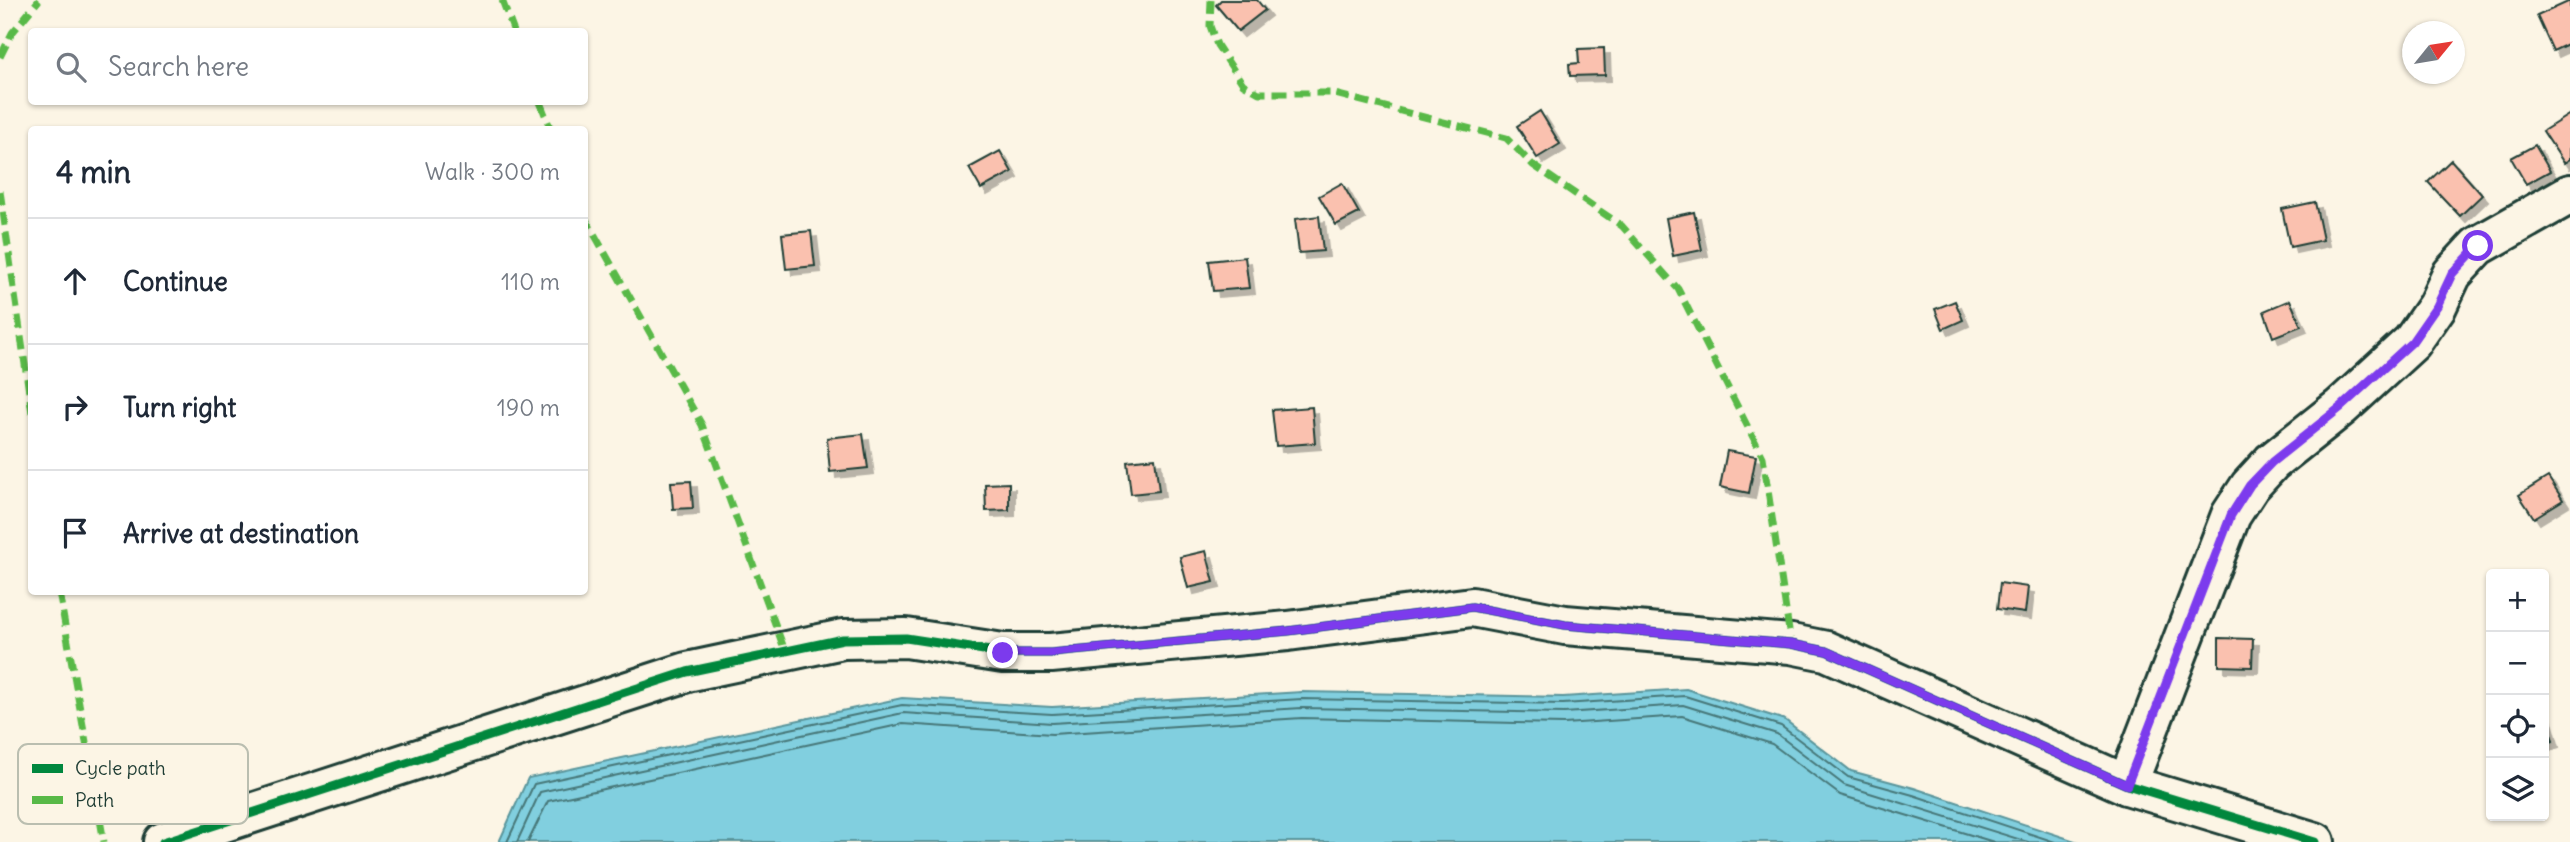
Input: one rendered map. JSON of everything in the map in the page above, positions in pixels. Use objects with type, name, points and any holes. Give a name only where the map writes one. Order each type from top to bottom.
[{"type":"street","points":[[2127,785],[2231,515],[2250,485],[2272,462],[2398,358],[2437,306],[2452,274],[2478,246],[2570,194]]},
{"type":"street","points":[[248,814],[687,672],[843,639],[906,638],[1003,653],[1051,653],[1288,631],[1472,607],[1565,625],[1791,644],[1826,651],[2127,785],[2315,842]]},
{"type":"street","points":[[163,842],[218,824]]},
{"type":"water","points":[[1686,689],[1785,720],[1851,771],[1914,788],[2078,842],[499,842],[528,778],[902,698],[1052,707],[1302,692],[1563,697]]},
{"type":"building","points":[[1221,0],[1257,0],[1265,10],[1238,31],[1216,5]]},
{"type":"building","points":[[2570,1],[2570,43],[2553,51],[2537,16]]},
{"type":"building","points":[[1604,48],[1605,75],[1570,76],[1569,64],[1579,63],[1578,49]]},
{"type":"building","points":[[1540,111],[1560,144],[1537,158],[1517,126]]},
{"type":"building","points":[[2570,114],[2570,159],[2564,163],[2543,131]]},
{"type":"building","points":[[2535,145],[2550,171],[2526,184],[2511,158]]},
{"type":"building","points":[[1000,151],[1012,172],[981,189],[969,168]]},
{"type":"building","points":[[2451,160],[2482,195],[2460,216],[2428,182]]},
{"type":"building","points":[[1342,183],[1359,213],[1336,225],[1319,196]]},
{"type":"building","points":[[2315,202],[2323,240],[2290,247],[2282,209]]},
{"type":"building","points":[[1694,212],[1702,250],[1673,256],[1666,218]]},
{"type":"building","points":[[1319,216],[1323,251],[1299,253],[1295,219]]},
{"type":"building","points":[[811,231],[815,266],[786,269],[782,234]]},
{"type":"building","points":[[1245,257],[1249,288],[1213,291],[1209,261]]},
{"type":"building","points":[[2290,300],[2301,326],[2273,337],[2264,311]]},
{"type":"building","points":[[1955,301],[1963,320],[1943,329],[1935,309]]},
{"type":"building","points":[[1312,407],[1315,443],[1276,446],[1272,410]]},
{"type":"building","points":[[863,434],[868,468],[830,472],[827,438]]},
{"type":"building","points":[[1727,451],[1756,456],[1749,493],[1720,487]]},
{"type":"building","points":[[1155,458],[1159,491],[1131,494],[1127,461]]},
{"type":"building","points":[[2548,477],[2563,500],[2534,518],[2519,495]]},
{"type":"building","points":[[691,481],[693,508],[673,509],[671,482]]},
{"type":"building","points":[[1009,483],[1009,510],[986,511],[985,484]]},
{"type":"building","points":[[1206,551],[1214,582],[1188,588],[1180,557]]},
{"type":"building","points":[[2000,583],[2028,587],[2025,613],[1997,609]]},
{"type":"building","points":[[2219,638],[2253,639],[2252,667],[2219,666]]},
{"type":"building","points":[[2549,727],[2553,741],[2549,742]]},
{"type":"marked path","points":[[0,57],[12,33],[39,0]]},
{"type":"marked path","points":[[502,0],[512,28]]},
{"type":"marked path","points":[[1211,0],[1210,26],[1217,45],[1243,84],[1259,93],[1331,93],[1506,138],[1533,165],[1622,226],[1678,289],[1763,457],[1791,644]]},
{"type":"marked path","points":[[541,105],[549,126]]},
{"type":"marked path","points":[[0,191],[28,385]]},
{"type":"marked path","points":[[588,223],[702,425],[785,651]]},
{"type":"marked path","points":[[60,595],[86,744]]},
{"type":"marked path","points":[[101,824],[104,842]]},
{"type":"cycle path","points":[[248,814],[687,672],[843,639],[906,638],[1003,653],[1051,653],[1288,631],[1472,607],[1565,625],[1791,644],[1826,651],[2127,785],[2315,842]]},
{"type":"cycle path","points":[[163,842],[218,824]]},
{"type":"route","points":[[1003,653],[1051,653],[1288,631],[1472,607],[1565,625],[1791,644],[1826,651],[2127,785],[2231,515],[2250,485],[2272,462],[2398,358],[2437,306],[2452,274],[2478,246]]}]
